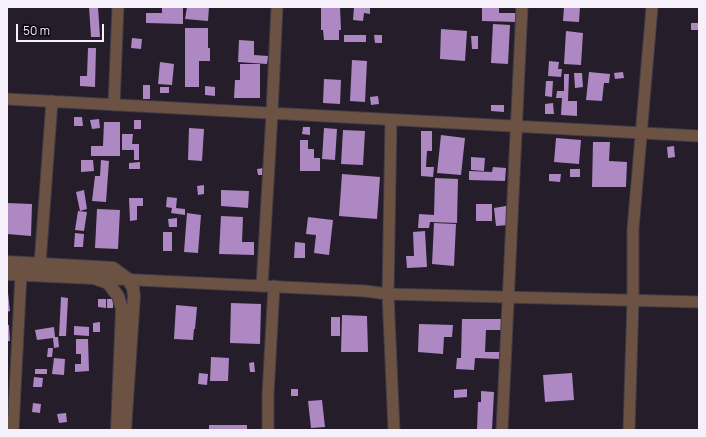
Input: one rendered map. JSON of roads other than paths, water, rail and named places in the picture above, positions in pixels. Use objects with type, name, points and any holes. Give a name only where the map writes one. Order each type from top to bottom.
[{"type":"street","points":[[114,105],[118,7]]},
{"type":"street","points":[[262,286],[277,7]]},
{"type":"street","points":[[502,430],[522,7]]},
{"type":"street","points":[[629,430],[633,300],[633,229],[652,7]]},
{"type":"street","points":[[7,99],[699,136]]},
{"type":"street","points":[[40,264],[52,101]]},
{"type":"street","points":[[391,120],[388,294],[394,430]]},
{"type":"street","points":[[7,262],[113,268],[128,279],[134,288],[134,296],[125,430]]},
{"type":"street","points":[[7,274],[274,286],[365,291],[388,294],[699,302]]},
{"type":"street","points":[[13,430],[21,274]]},
{"type":"street","points":[[94,278],[108,284],[113,288],[118,296],[122,309],[117,430]]},
{"type":"street","points":[[268,430],[268,394],[274,286]]}]
